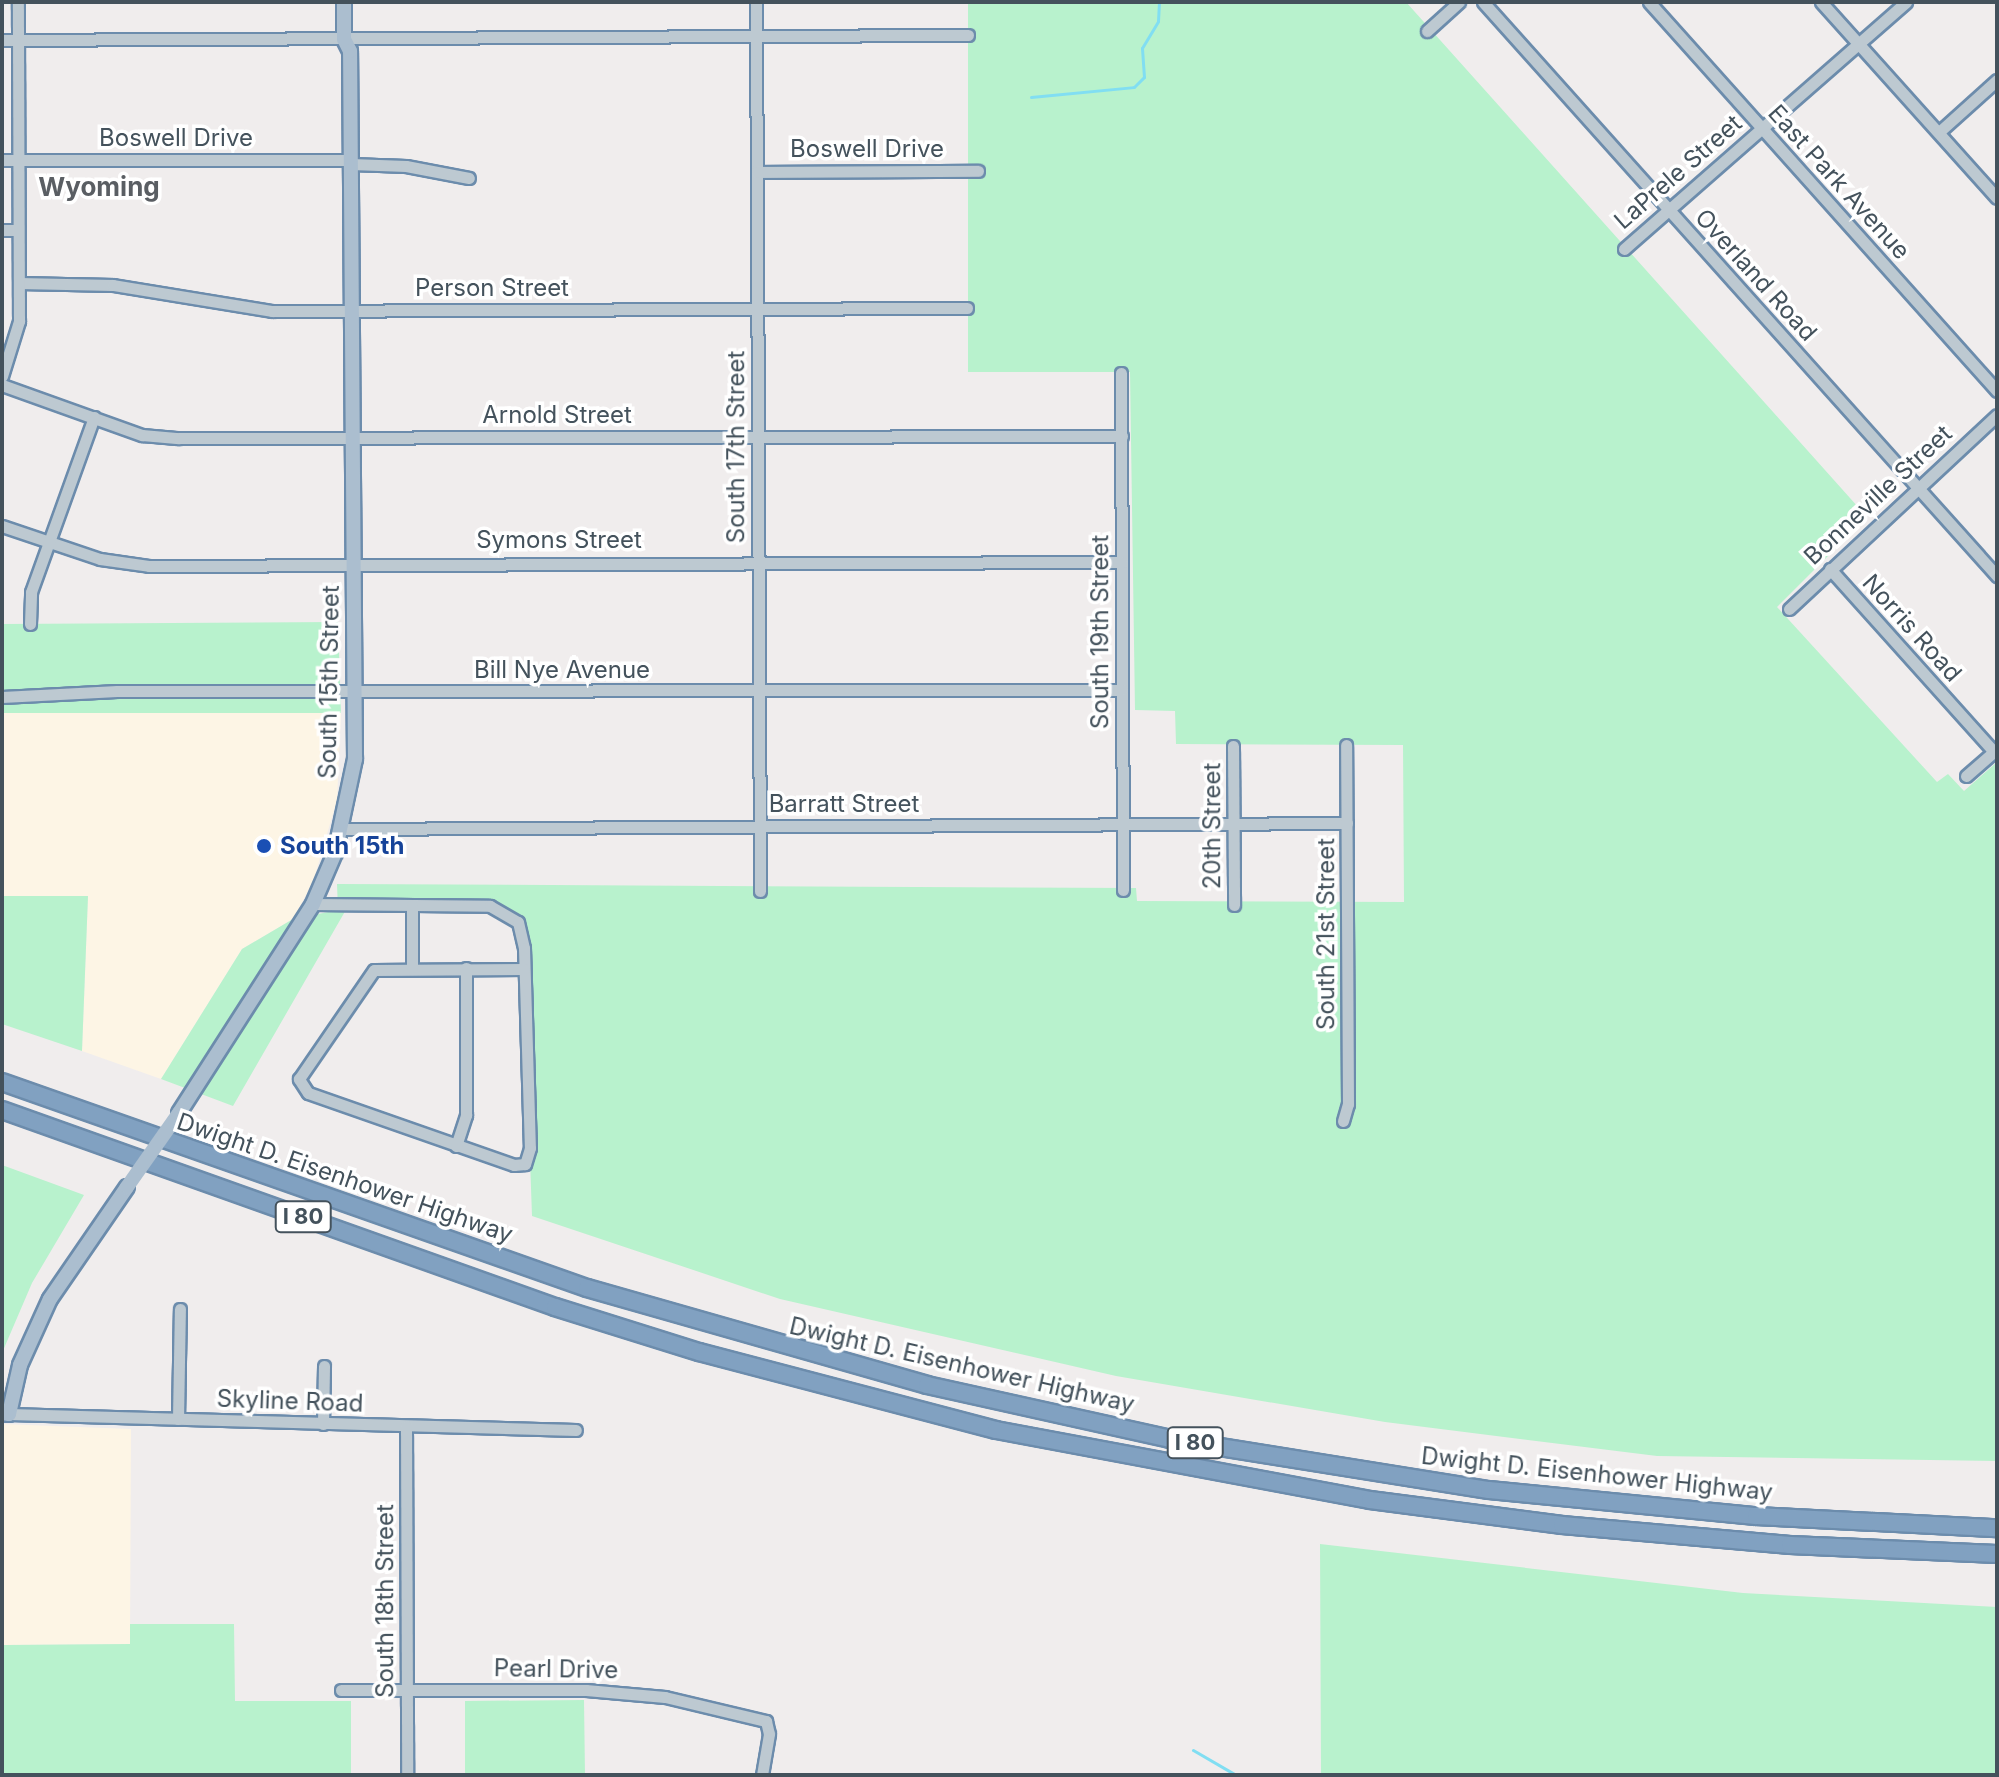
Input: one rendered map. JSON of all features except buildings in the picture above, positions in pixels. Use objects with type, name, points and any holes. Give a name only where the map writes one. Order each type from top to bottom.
[{"type":"highway","name":"Dwight D. Eisenhower Highway","points":[[2,1082],[587,1288],[801,1353],[988,1399],[1170,1439],[1489,1490],[1756,1516],[1997,1528]]},
{"type":"highway","name":"Dwight D. Eisenhower Highway","points":[[2,1110],[555,1307],[699,1352],[996,1430],[1355,1498],[1547,1524],[1790,1545],[1997,1554]]},
{"type":"main road","name":"South 15th Street","points":[[5,1414],[39,1320],[73,1261],[179,1113],[313,904],[342,829],[355,759],[350,51],[344,39],[344,2]]},
{"type":"street","points":[[2,376],[15,345],[19,283],[18,2]]},
{"type":"street","name":"South 17th Street","points":[[756,2],[760,891]]},
{"type":"street","points":[[1427,31],[1459,2]]},
{"type":"street","name":"Overland Road","points":[[1483,2],[1997,576]]},
{"type":"street","name":"East Park Avenue","points":[[1649,2],[1997,391]]},
{"type":"street","points":[[1821,2],[1997,198]]},
{"type":"street","name":"LaPrele Street","points":[[1624,249],[1906,2]]},
{"type":"street","points":[[2,40],[968,35]]},
{"type":"street","points":[[1939,132],[1997,80]]},
{"type":"street","name":"Boswell Drive","points":[[2,160],[351,162],[406,166],[469,178]]},
{"type":"street","name":"Boswell Drive","points":[[757,172],[978,171]]},
{"type":"street","points":[[2,230],[18,230]]},
{"type":"street","name":"Person Street","points":[[19,283],[113,285],[245,309],[758,311],[967,308]]},
{"type":"street","name":"South 19th Street","points":[[1121,373],[1123,890]]},
{"type":"street","name":"Arnold Street","points":[[2,385],[142,435],[179,438],[1122,436]]},
{"type":"street","name":"Bonneville Street","points":[[1789,609],[1997,415]]},
{"type":"street","points":[[30,624],[31,592],[94,417]]},
{"type":"street","name":"Symons Street","points":[[2,526],[100,559],[149,566],[1122,562]]},
{"type":"street","name":"Norris Road","points":[[1830,569],[1995,751]]},
{"type":"street","name":"Bill Nye Avenue","points":[[2,697],[354,692],[1122,690]]},
{"type":"street","name":"South 21st Street","points":[[1343,1121],[1348,1104],[1346,745]]},
{"type":"street","name":"20th Street","points":[[1233,746],[1234,905]]},
{"type":"street","points":[[1966,776],[1995,751]]},
{"type":"street","name":"Barratt Street","points":[[342,829],[1347,823]]},
{"type":"street","points":[[313,904],[490,906],[511,915],[522,932],[524,969],[527,1087],[530,1148],[525,1164],[503,1163],[308,1093],[299,1084],[300,1073],[368,974],[381,968],[412,967],[524,969]]},
{"type":"street","points":[[412,905],[412,967]]},
{"type":"street","points":[[456,1146],[466,1115],[466,968]]},
{"type":"street","points":[[178,1419],[180,1309]]},
{"type":"street","points":[[323,1424],[324,1366]]},
{"type":"street","name":"Skyline Road","points":[[5,1414],[576,1430]]},
{"type":"street","name":"South 18th Street","points":[[406,1426],[407,1775]]},
{"type":"street","name":"Pearl Drive","points":[[341,1690],[637,1692],[766,1721],[769,1734],[762,1775]]},
{"type":"shaded area","points":[[2,713],[341,713],[337,800],[313,882],[293,919],[242,949],[161,1079],[82,1051],[88,896],[2,896]]},
{"type":"shaded area","points":[[2,1424],[131,1429],[130,1644],[4,1645],[2,1775]]},
{"type":"green space","points":[[968,2],[1406,2],[1867,517],[1777,607],[1937,782],[1948,774],[1964,791],[1997,762],[1997,1461],[1657,1456],[1385,1422],[1116,1376],[780,1299],[532,1216],[522,932],[501,909],[347,908],[233,1106],[161,1079],[242,949],[293,919],[338,910],[337,884],[1136,888],[1137,901],[1404,902],[1403,745],[1176,744],[1175,711],[1135,710],[1130,372],[968,372]]},
{"type":"green space","points":[[338,622],[341,713],[2,713],[2,624]]},
{"type":"green space","points":[[2,896],[88,896],[82,1051],[2,1024]]},
{"type":"green space","points":[[2,1165],[84,1195],[32,1283],[2,1353]]},
{"type":"green space","points":[[1320,1544],[1743,1593],[1997,1607],[1997,1775],[1321,1775]]},
{"type":"green space","points":[[130,1624],[234,1624],[235,1701],[351,1701],[351,1775],[4,1775],[4,1645],[130,1644]]},
{"type":"green space","points":[[584,1700],[585,1775],[465,1775],[465,1701]]},
{"type":"waterway","points":[[1031,97],[1134,87],[1144,77],[1142,48],[1158,21],[1159,2]]},
{"type":"waterway","points":[[1193,1750],[1236,1775]]},
{"type":"place","name":"South 15th","points":[[264,846]]},
{"type":"district","name":"Wyoming","points":[[99,187]]}]
